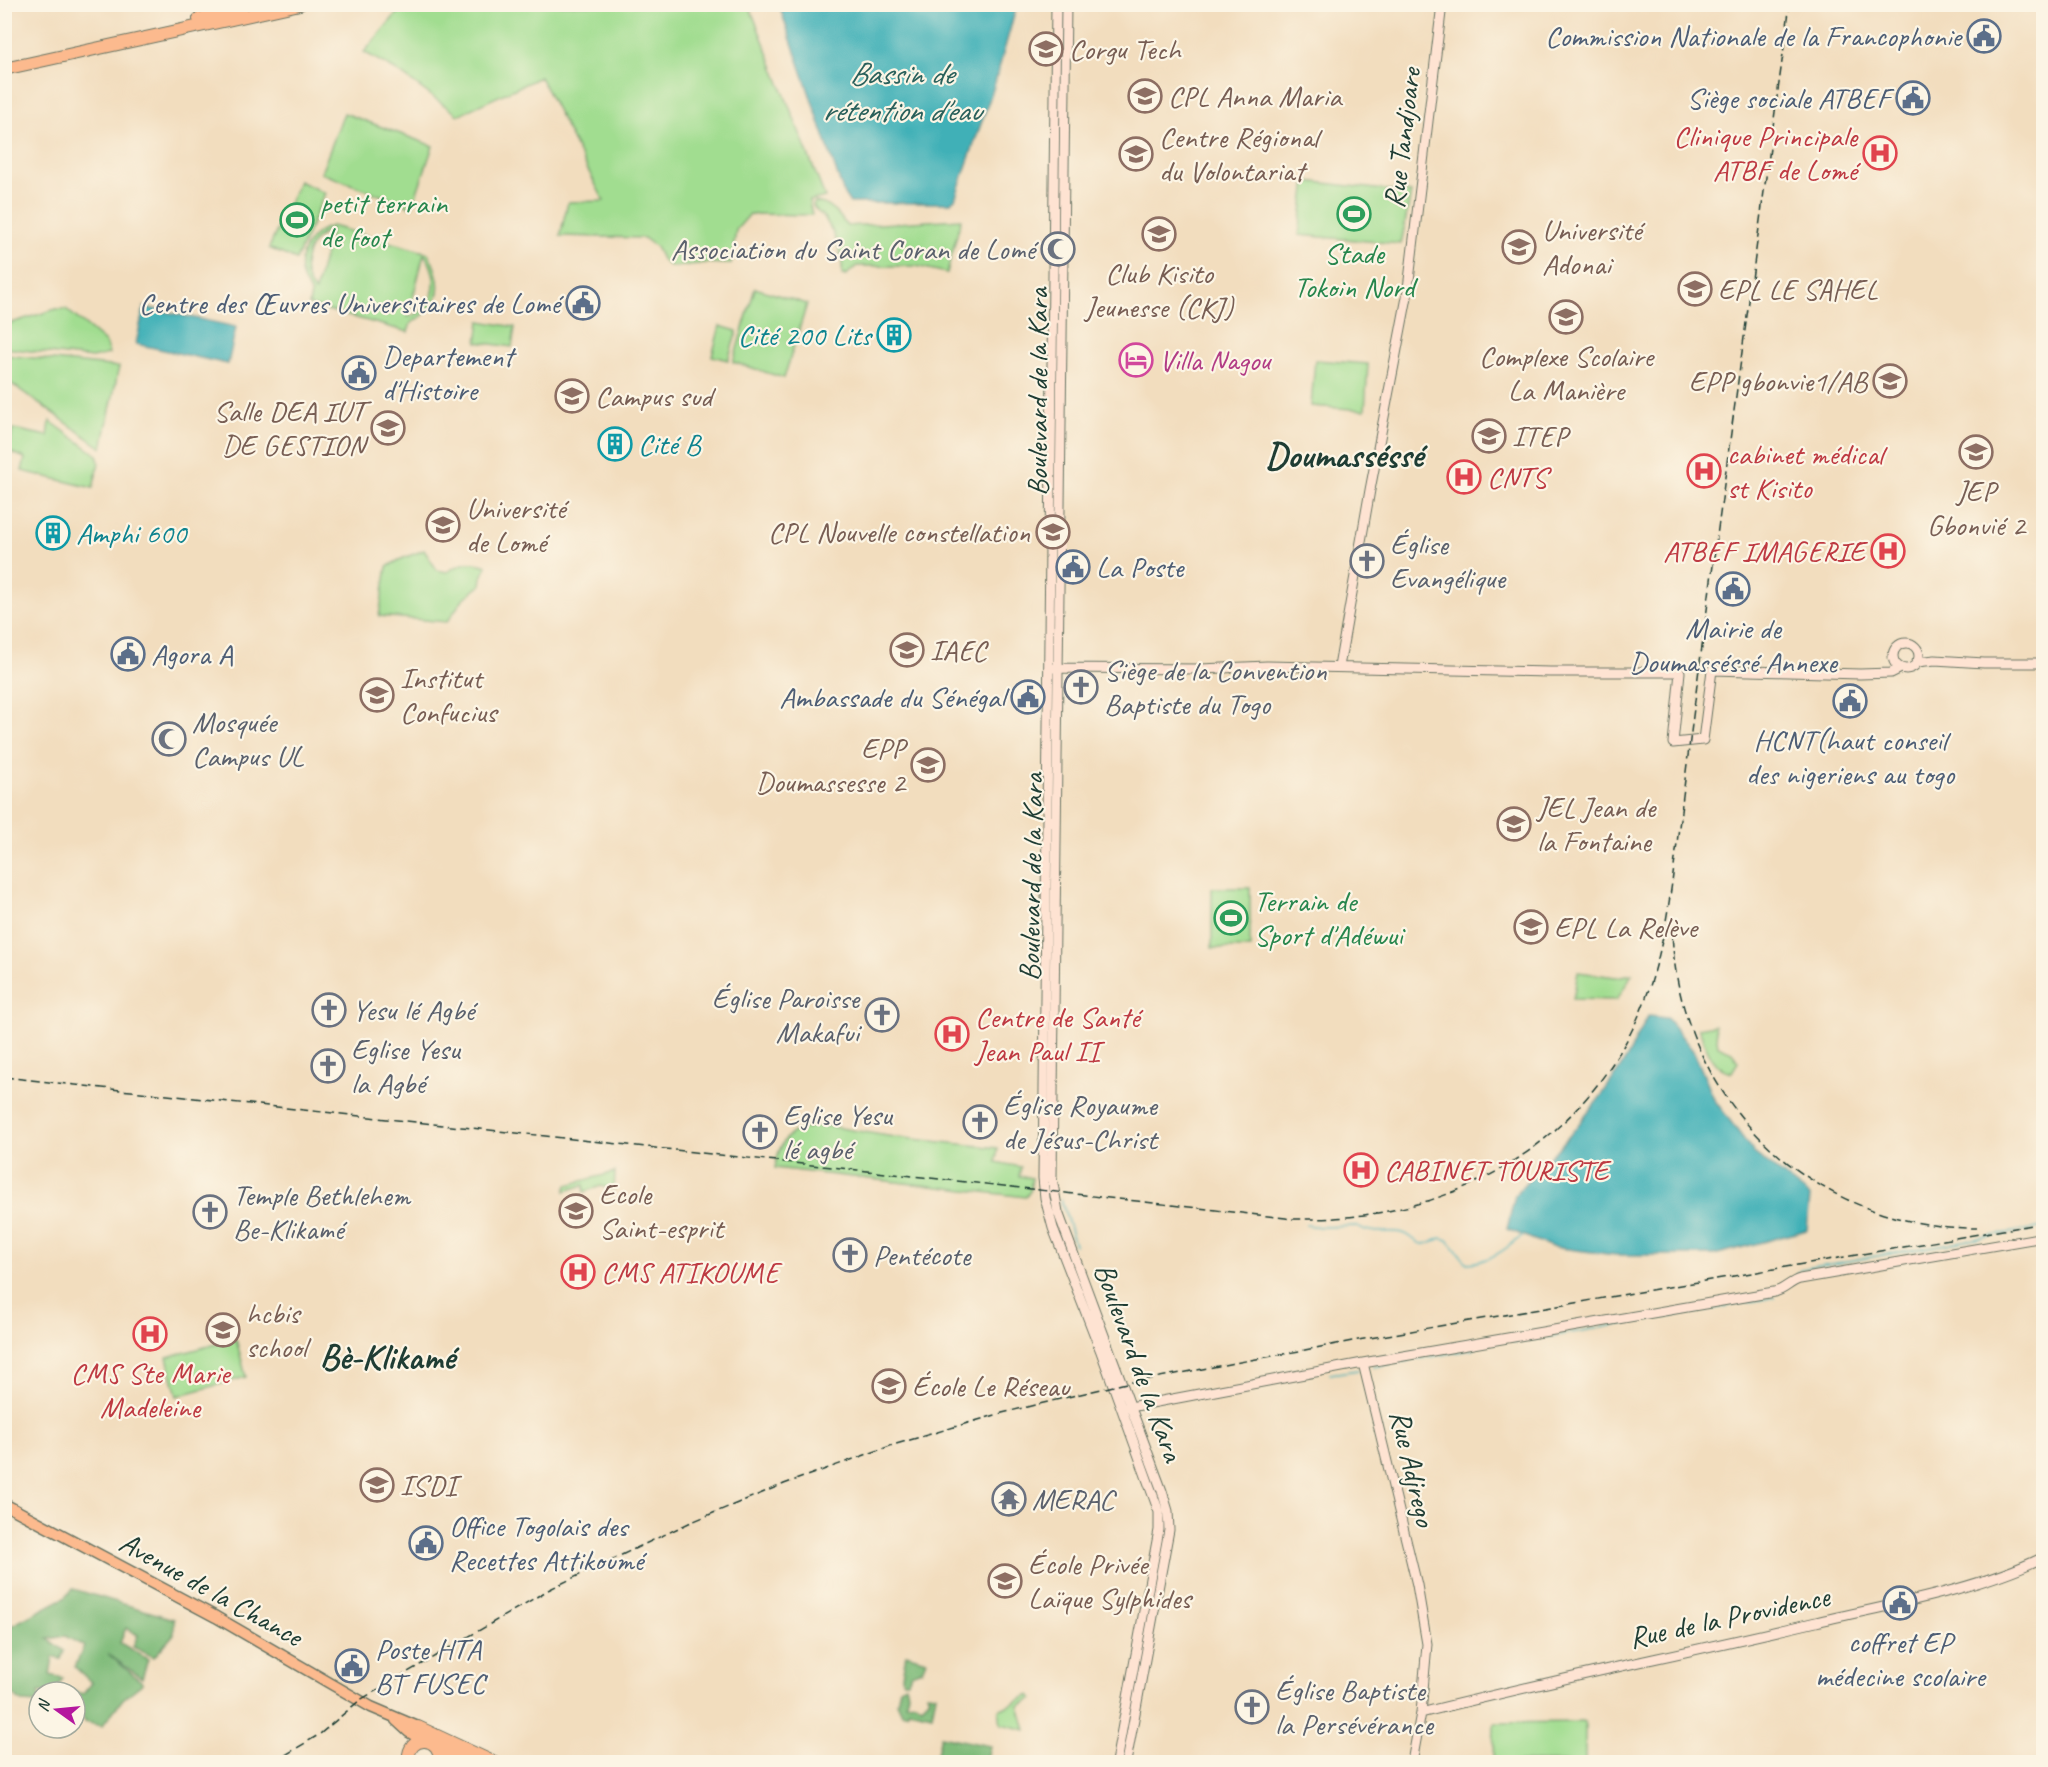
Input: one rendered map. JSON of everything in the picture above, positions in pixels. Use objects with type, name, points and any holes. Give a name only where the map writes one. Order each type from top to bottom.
[{"type":"highway","points":[[4,60],[266,4]]},
{"type":"highway","points":[[4,69],[300,4]]},
{"type":"highway","points":[[418,1727],[493,1762]]},
{"type":"highway","points":[[409,1762],[408,1754],[413,1744],[431,1744],[486,1762]]},
{"type":"highway","points":[[431,1744],[439,1762]]},
{"type":"main road","name":"Boulevard de la Kara","points":[[1056,4],[1050,1201],[1126,1408],[1160,1519],[1116,1762]]},
{"type":"main road","name":"Boulevard de la Kara","points":[[1054,668],[1066,4]]},
{"type":"main road","name":"Rue Tandjoare","points":[[1339,667],[1407,297],[1442,4]]},
{"type":"main road","points":[[1879,674],[1886,670],[1897,646],[1905,643],[1914,646],[1917,651],[1935,660]]},
{"type":"main road","points":[[1917,651],[1917,662]]},
{"type":"main road","points":[[1893,656],[1895,663],[1901,668]]},
{"type":"main road","points":[[1054,668],[1201,669],[1267,666],[1550,672],[1680,672],[1673,743],[1703,740],[1712,670],[1879,674],[1912,667],[1917,662],[1935,660],[2043,663]]},
{"type":"main road","points":[[1126,1408],[1363,1363],[1774,1292],[1784,1290],[1791,1283],[1800,1279],[2043,1237]]},
{"type":"main road","name":"Rue Adjrego","points":[[1363,1363],[1417,1585],[1427,1644],[1421,1713],[1412,1762]]},
{"type":"main road","name":"Boulevard de la Kara","points":[[1126,1408],[1167,1504],[1170,1524],[1126,1762]]},
{"type":"main road","name":"Avenue de la Chance","points":[[4,1503],[216,1617],[371,1707],[418,1727],[426,1734],[431,1744]]},
{"type":"main road","name":"Rue de la Providence","points":[[1421,1713],[1916,1599],[2016,1570],[2043,1557]]},
{"type":"main road","name":"Avenue de la Chance","points":[[394,1717],[409,1732],[431,1744]]},
{"type":"green space","points":[[432,5],[749,5],[825,197],[809,201],[812,215],[750,214],[736,230],[731,264],[705,263],[675,267],[663,261],[656,247],[644,238],[560,236],[568,202],[604,201],[540,77],[458,115],[397,71],[364,52],[399,11]]},
{"type":"green space","points":[[344,113],[433,146],[412,207],[321,173]]},
{"type":"green space","name":"petit terrain de foot","points":[[299,181],[325,193],[296,260],[269,248]]},
{"type":"green space","name":"Stade Tokoin Nord","points":[[1306,181],[1411,193],[1401,244],[1299,235]]},
{"type":"green space","points":[[815,202],[834,210],[847,226],[961,219],[947,273],[916,266],[857,266],[845,276],[842,275],[842,261],[835,238],[825,219],[814,207]]},
{"type":"green space","points":[[332,226],[428,253],[437,274],[438,293],[430,309],[411,323],[408,332],[309,305],[311,294],[302,276],[301,260],[312,238]],"holes":[[[331,230],[315,292],[306,275],[306,257],[315,241]],[[424,254],[433,272],[433,291],[425,307],[408,317]]]},
{"type":"green space","points":[[755,288],[807,304],[784,378],[733,362]]},
{"type":"green space","points":[[56,309],[66,309],[105,342],[109,354],[92,358],[5,348],[5,325]]},
{"type":"green space","points":[[480,321],[515,327],[512,347],[477,342]]},
{"type":"green space","points":[[720,326],[737,331],[728,360],[712,356]]},
{"type":"green space","points":[[5,355],[119,367],[102,448],[5,379]]},
{"type":"green space","points":[[1315,360],[1368,364],[1365,410],[1311,406]]},
{"type":"green space","points":[[50,421],[97,455],[99,462],[93,488],[22,471],[25,458],[8,451],[13,429],[48,436]]},
{"type":"green space","points":[[424,550],[437,570],[447,572],[462,564],[470,563],[487,566],[481,585],[463,599],[447,622],[379,616],[387,567]]},
{"type":"green space","name":"Terrain de Sport d'Adéwui","points":[[1212,888],[1250,888],[1250,948],[1212,948]]},
{"type":"green space","points":[[1578,972],[1616,977],[1632,974],[1617,1000],[1573,999]]},
{"type":"green space","points":[[1715,1025],[1718,1046],[1732,1052],[1738,1062],[1732,1072],[1725,1070],[1714,1061],[1698,1028]]},
{"type":"green space","points":[[828,1126],[894,1137],[998,1148],[996,1162],[1021,1167],[1019,1176],[1032,1178],[1030,1191],[1026,1197],[775,1168],[781,1147],[791,1134],[807,1127]]},
{"type":"green space","points":[[615,1172],[614,1190],[601,1186],[584,1192],[584,1185],[565,1191],[567,1185]]},
{"type":"green space","points":[[236,1339],[246,1377],[177,1396],[167,1357]]},
{"type":"green space","points":[[73,1589],[174,1619],[174,1634],[154,1657],[133,1647],[138,1635],[126,1628],[120,1643],[148,1659],[142,1678],[108,1654],[143,1683],[123,1699],[102,1726],[87,1722],[87,1689],[92,1683],[75,1667],[84,1646],[65,1636],[48,1639],[64,1651],[61,1659],[53,1657],[50,1675],[63,1678],[62,1680],[27,1680],[27,1702],[22,1702],[5,1689],[5,1629],[64,1598]]},
{"type":"green space","points":[[906,1654],[926,1660],[922,1670],[911,1674],[908,1681],[903,1681],[902,1676]]},
{"type":"green space","points":[[906,1685],[908,1693],[906,1703],[916,1702],[922,1706],[929,1699],[927,1693],[936,1694],[932,1715],[909,1710],[907,1713],[902,1713],[897,1702],[900,1688]]},
{"type":"green space","points":[[1030,1695],[1033,1699],[1019,1706],[1026,1730],[1001,1724],[999,1710]]},
{"type":"green space","points":[[1585,1722],[1585,1762],[1493,1762],[1494,1723]]},
{"type":"green space","points":[[941,1736],[990,1746],[986,1762],[935,1762]]},
{"type":"water","name":"Bassin de rétention d'eau","points":[[779,5],[1017,5],[994,86],[955,199],[950,203],[850,203],[844,194]]},
{"type":"water","points":[[144,307],[236,327],[228,364],[136,344]]},
{"type":"water","points":[[1648,1016],[1667,1018],[1694,1052],[1714,1099],[1754,1153],[1810,1196],[1807,1230],[1714,1255],[1616,1255],[1552,1247],[1507,1229],[1515,1195],[1570,1135],[1602,1095],[1626,1059]]},
{"type":"waterway","points":[[1061,1199],[1075,1245]]},
{"type":"waterway","points":[[1306,1225],[1358,1226],[1375,1232],[1398,1232],[1423,1244],[1441,1238],[1448,1240],[1467,1263],[1490,1257],[1504,1250],[1523,1235]]},
{"type":"waterway","points":[[1796,1275],[1802,1269],[2044,1227]]},
{"type":"waterway","points":[[1712,1309],[1775,1297]]},
{"type":"waterway","points":[[1646,1320],[1708,1310]]},
{"type":"waterway","points":[[1547,1337],[1634,1322]]},
{"type":"waterway","points":[[1513,1342],[1538,1338]]},
{"type":"waterway","points":[[1373,1367],[1474,1349]]},
{"type":"waterway","points":[[1330,1374],[1358,1370]]},
{"type":"railway","points":[[4,1077],[1293,1219],[1343,1217],[1392,1210],[1439,1197],[1483,1178],[1524,1154],[1562,1124],[1595,1087],[1624,1045],[1647,995],[1662,943],[1790,4]]},
{"type":"railway","points":[[1672,924],[1678,985],[1696,1043],[1724,1094],[1762,1139],[1806,1177],[1858,1205],[1915,1222],[1977,1228]]},
{"type":"railway","points":[[274,1762],[320,1734],[360,1700],[550,1589],[689,1523],[784,1484],[893,1445],[1002,1413],[1122,1384],[1358,1340],[2044,1223]]},
{"type":"place","name":"Commission Nationale de la Francophonie","points":[[1984,36]]},
{"type":"place","name":"Corgu Tech","points":[[1046,49]]},
{"type":"place","name":"CPL Anna Maria","points":[[1145,96]]},
{"type":"place","name":"Siège sociale ATBEF","points":[[1913,98]]},
{"type":"place","name":"Clinique Principale ATBF de Lomé","points":[[1880,153]]},
{"type":"place","name":"Centre Régional du Volontariat","points":[[1136,154]]},
{"type":"place","name":"Stade Tokoin Nord","points":[[1354,214]]},
{"type":"place","name":"petit terrain de foot","points":[[297,220]]},
{"type":"place","name":"Club Kisito Jeunesse (CKJ)","points":[[1159,234]]},
{"type":"place","name":"Université Adonai","points":[[1519,247]]},
{"type":"place","name":"Association du Saint Coran de Lomé","points":[[1058,249]]},
{"type":"place","name":"EPL LE SAHEL","points":[[1695,289]]},
{"type":"place","name":"Centre des Œuvres Universitaires de Lomé","points":[[583,303]]},
{"type":"place","name":"Complexe Scolaire La Manière","points":[[1566,317]]},
{"type":"place","name":"Cité 200 Lits","points":[[894,335]]},
{"type":"place","name":"Villa Nagou","points":[[1136,360]]},
{"type":"place","name":"Departement d'Histoire","points":[[359,373]]},
{"type":"place","name":"EPP gbonvie1/AB","points":[[1890,381]]},
{"type":"place","name":"Campus sud","points":[[572,396]]},
{"type":"place","name":"Salle DEA IUT DE GESTION","points":[[388,428]]},
{"type":"place","name":"ITEP","points":[[1489,436]]},
{"type":"place","name":"Cité B","points":[[615,444]]},
{"type":"place","name":"JEP Gbonvié 2","points":[[1976,452]]},
{"type":"place","name":"cabinet médical st Kisito","points":[[1704,471]]},
{"type":"place","name":"CNTS","points":[[1464,477]]},
{"type":"place","name":"Université de Lomé","points":[[443,525]]},
{"type":"place","name":"CPL Nouvelle constellation","points":[[1053,532]]},
{"type":"place","name":"Amphi 600","points":[[53,533]]},
{"type":"place","name":"ATBEF IMAGERIE","points":[[1888,551]]},
{"type":"place","name":"Église Evangélique","points":[[1367,561]]},
{"type":"place","name":"La Poste","points":[[1073,567]]},
{"type":"place","name":"Mairie de Doumasséssé Annexe","points":[[1733,589]]},
{"type":"place","name":"IAEC","points":[[907,650]]},
{"type":"place","name":"Agora A","points":[[128,654]]},
{"type":"place","name":"Siège de la Convention Baptiste du Togo","points":[[1081,687]]},
{"type":"place","name":"Institut Confucius","points":[[377,695]]},
{"type":"place","name":"Ambassade du Sénégal","points":[[1028,697]]},
{"type":"place","name":"HCNT(haut conseil des nigeriens au togo","points":[[1850,701]]},
{"type":"place","name":"Mosquée Campus UL","points":[[169,739]]},
{"type":"place","name":"EPP Doumassesse 2","points":[[928,765]]},
{"type":"place","name":"JEL Jean de la Fontaine","points":[[1514,824]]},
{"type":"place","name":"Terrain de Sport d'Adéwui","points":[[1231,918]]},
{"type":"place","name":"EPL La Relève","points":[[1531,927]]},
{"type":"place","name":"Yesu lé Agbé","points":[[329,1010]]},
{"type":"place","name":"Église Paroisse Makafui","points":[[882,1015]]},
{"type":"place","name":"Centre de Santé Jean Paul II","points":[[952,1034]]},
{"type":"place","name":"Eglise Yesu la Agbé","points":[[328,1066]]},
{"type":"place","name":"Église Royaume de Jésus-Christ","points":[[980,1122]]},
{"type":"place","name":"Eglise Yesu lé agbé","points":[[760,1132]]},
{"type":"place","name":"CABINET TOURISTE","points":[[1361,1170]]},
{"type":"place","name":"Ecole Saint-esprit","points":[[576,1211]]},
{"type":"place","name":"Temple Bethlehem Be-Klikamé","points":[[210,1212]]},
{"type":"place","name":"Pentécote","points":[[850,1255]]},
{"type":"place","name":"CMS ATIKOUME","points":[[578,1272]]},
{"type":"place","name":"hcbis school","points":[[223,1330]]},
{"type":"place","name":"CMS Ste Marie Madeleine","points":[[150,1334]]},
{"type":"place","name":"École Le Réseau","points":[[889,1386]]},
{"type":"place","name":"ISDI","points":[[377,1485]]},
{"type":"place","name":"MERAC","points":[[1009,1499]]},
{"type":"place","name":"Office Togolais des Recettes Attikoumé","points":[[426,1543]]},
{"type":"place","name":"École Privée Laïque Sylphides","points":[[1005,1581]]},
{"type":"place","name":"coffret EP médecine scolaire","points":[[1900,1603]]},
{"type":"place","name":"Poste HTA BT FUSEC","points":[[352,1666]]},
{"type":"place","name":"Église Baptiste la Persévérance","points":[[1252,1707]]},
{"type":"district","name":"Doumasséssé","points":[[1344,455]]},
{"type":"district","name":"Bè-Klikamé","points":[[387,1357]]}]
